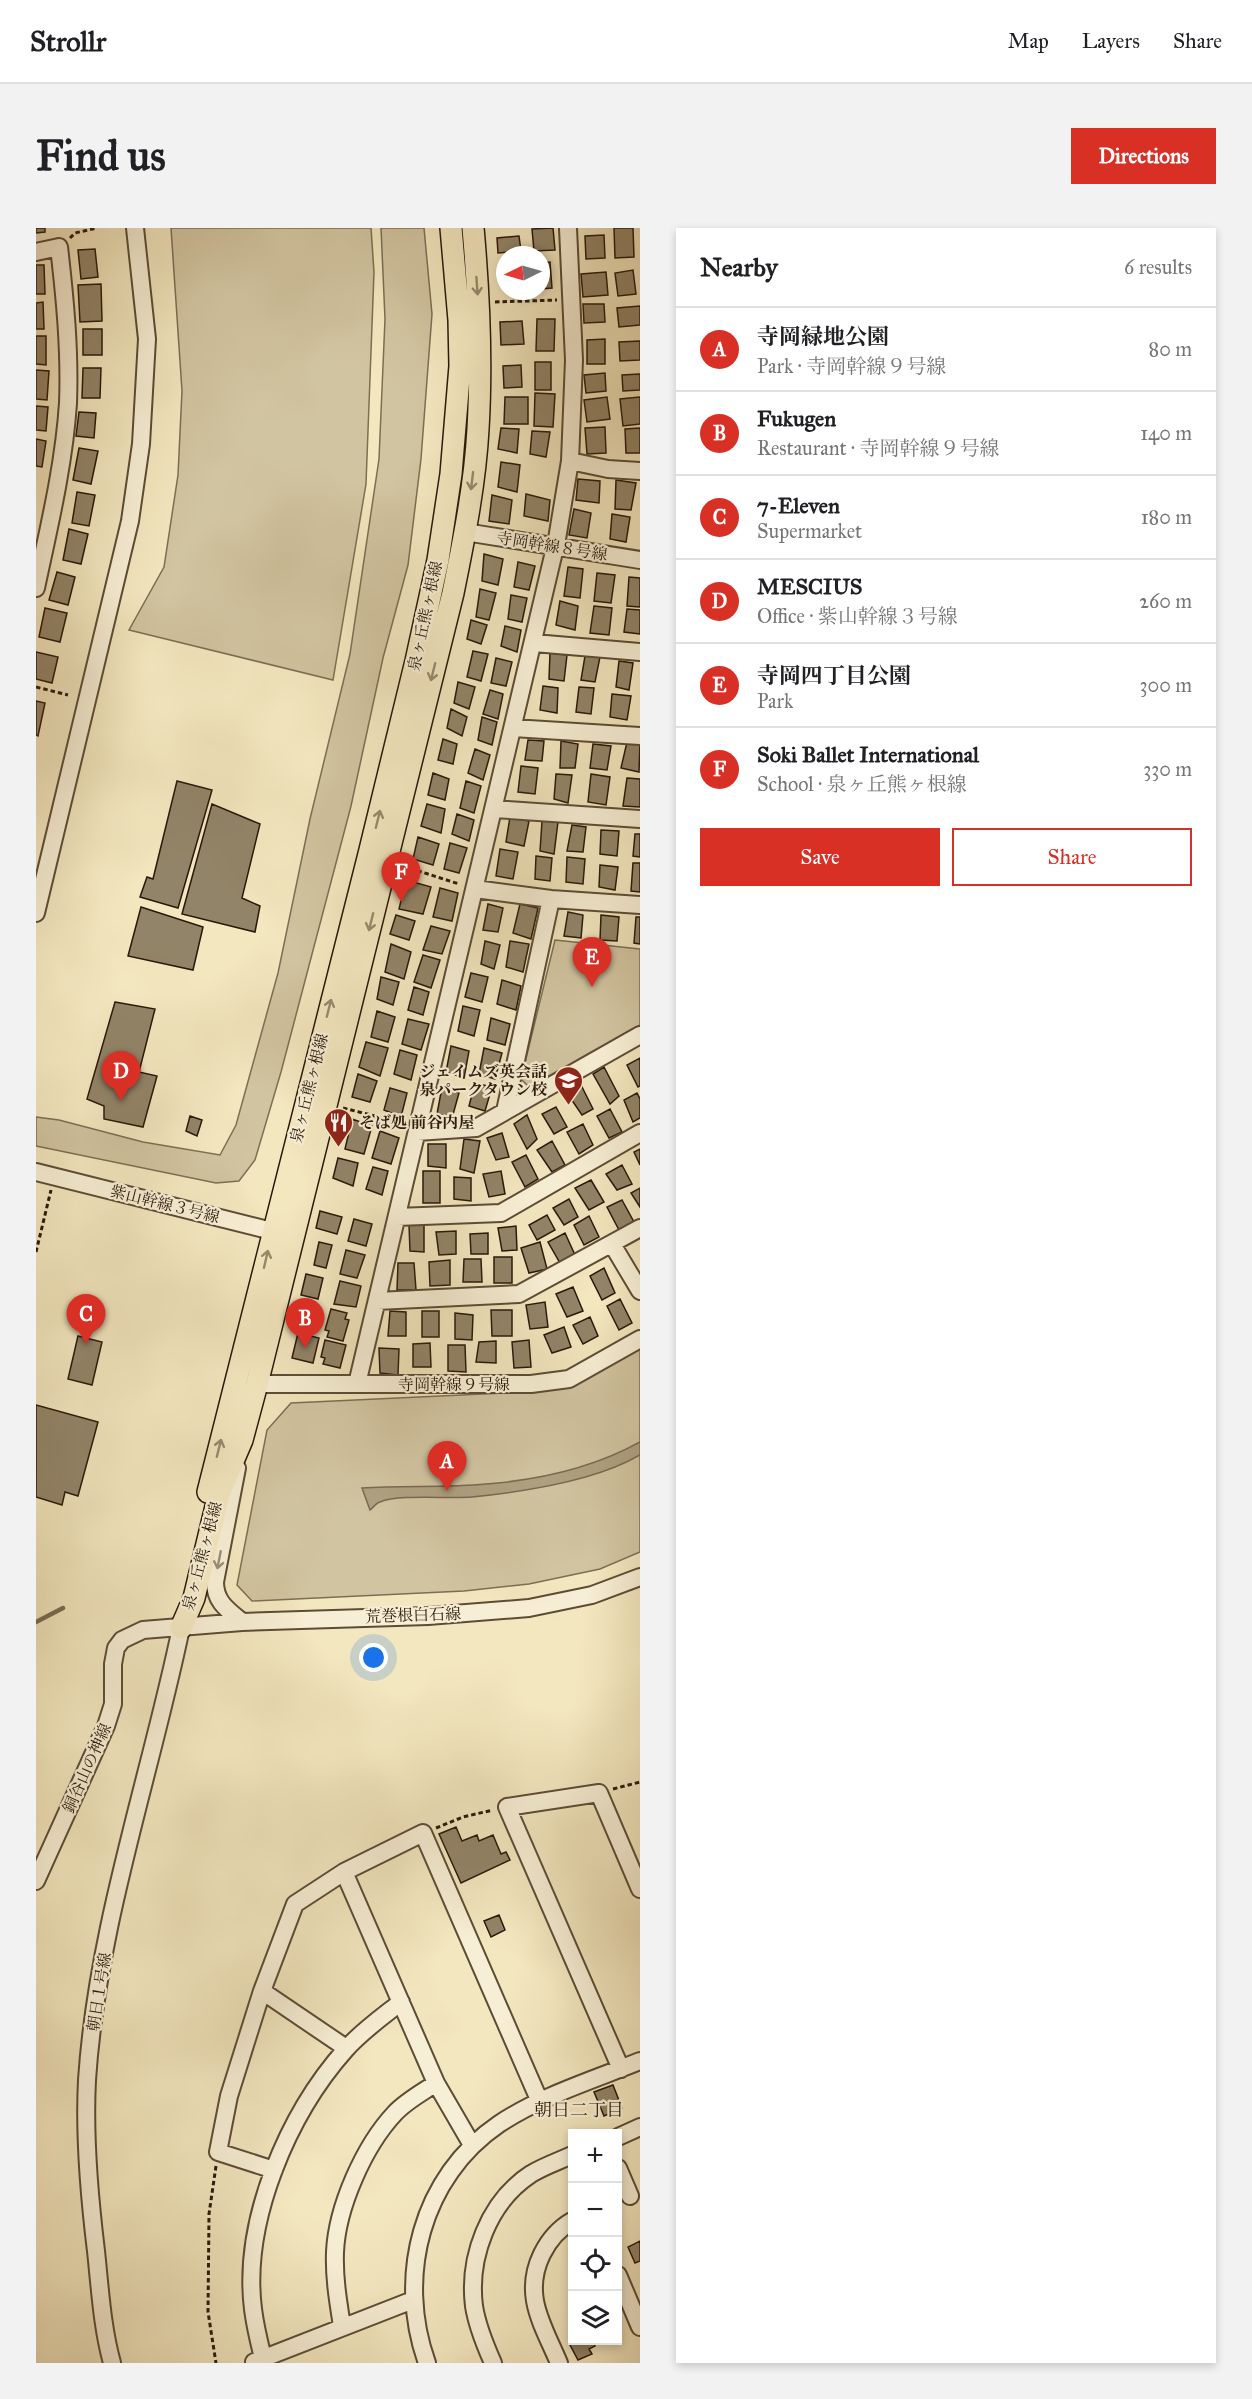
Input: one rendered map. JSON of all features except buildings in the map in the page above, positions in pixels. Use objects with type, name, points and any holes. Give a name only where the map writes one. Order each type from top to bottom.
[{"type":"main road","name":"泉ヶ丘熊ヶ根線","points":[[181,1628],[194,1598],[219,1494],[242,1440],[257,1384],[283,1234],[438,560],[451,474],[460,366],[459,320],[451,228]]},
{"type":"main road","name":"泉ヶ丘熊ヶ根線","points":[[181,1628],[182,1597],[283,1234],[453,592],[465,532],[478,432],[479,312],[473,228]]},
{"type":"street","points":[[36,913],[130,522],[141,444],[147,339],[135,228]]},
{"type":"street","points":[[357,1384],[556,547],[570,461],[574,360],[568,228]]},
{"type":"street","points":[[36,252],[59,247],[68,326],[68,404],[55,502],[36,588]]},
{"type":"street","points":[[570,461],[608,469],[640,471]]},
{"type":"street","name":"寺岡幹線８号線","points":[[465,532],[640,560]]},
{"type":"street","points":[[534,643],[640,652]]},
{"type":"street","points":[[513,728],[640,735]]},
{"type":"street","points":[[494,809],[640,819]]},
{"type":"street","points":[[475,889],[551,899],[640,905]]},
{"type":"street","points":[[505,1111],[551,899]]},
{"type":"street","points":[[418,1129],[476,1128],[640,1035]]},
{"type":"street","points":[[397,1217],[501,1213],[640,1133]]},
{"type":"street","name":"紫山幹線３号線","points":[[36,1172],[283,1234]]},
{"type":"street","points":[[377,1302],[519,1294],[640,1228]]},
{"type":"street","points":[[612,1244],[640,1291]]},
{"type":"street","name":"寺岡幹線９号線","points":[[257,1384],[531,1384],[569,1379],[640,1339]]},
{"type":"street","points":[[242,1440],[215,1582],[218,1600],[242,1622]]},
{"type":"street","name":"荒巻根白石線","points":[[181,1628],[242,1622],[428,1616],[529,1608],[592,1595],[640,1577]]},
{"type":"street","name":"銅谷山の神線","points":[[36,1881],[106,1726],[113,1704],[113,1664],[116,1648],[122,1640],[143,1630],[181,1628]]},
{"type":"street","name":"朝日１号線","points":[[112,2363],[89,2193],[86,2136],[87,2080],[93,2020],[106,1951],[181,1628]]},
{"type":"street","points":[[621,2069],[507,1807],[599,1793],[640,1888]]},
{"type":"street","points":[[274,2170],[218,2152],[229,2096],[262,1991],[295,1904],[344,1872],[423,1833],[540,2102]]},
{"type":"street","points":[[344,1872],[436,2083],[472,2145]]},
{"type":"street","points":[[262,1991],[346,2048]]},
{"type":"street","points":[[401,2002],[368,2027],[346,2048],[318,2083],[299,2114],[274,2170],[259,2216],[254,2262],[253,2308],[258,2361],[342,2326],[413,2300]]},
{"type":"street","points":[[427,2363],[419,2340],[413,2300],[413,2271],[426,2216],[436,2193],[472,2145],[500,2123],[540,2102],[640,2061]]},
{"type":"street","points":[[342,2326],[335,2278],[335,2250],[343,2211],[352,2187],[361,2166],[396,2112],[436,2083]]},
{"type":"street","points":[[622,2135],[640,2127]]},
{"type":"street","points":[[493,2363],[481,2336],[473,2291],[478,2251],[486,2227],[516,2185],[531,2174],[568,2157]]},
{"type":"street","points":[[622,2178],[629,2196]]},
{"type":"street","points":[[559,2363],[535,2308],[533,2279],[547,2243],[568,2224]]},
{"type":"street","points":[[622,2284],[640,2327]]},
{"type":"path","points":[[59,247],[75,233],[97,228]]},
{"type":"path","points":[[493,302],[571,300]]},
{"type":"path","points":[[36,687],[68,695]]},
{"type":"path","points":[[403,866],[475,889]]},
{"type":"path","points":[[343,1108],[418,1129]]},
{"type":"path","points":[[36,1252],[55,1177]]},
{"type":"path","points":[[599,1793],[640,1782]]},
{"type":"path","points":[[423,1833],[463,1817],[507,1807]]},
{"type":"path","points":[[216,2363],[208,2313],[209,2214],[218,2152]]},
{"type":"shaded area","points":[[171,228],[371,228],[374,272],[366,484],[333,680],[129,630],[164,567],[178,475],[182,391]]},
{"type":"shaded area","points":[[381,228],[424,228],[432,314],[421,459],[408,565],[383,658],[351,806],[281,1072],[255,1160],[239,1181],[216,1183],[36,1146],[36,1117],[59,1120],[143,1142],[220,1155],[236,1125],[278,973],[310,819],[350,654],[379,459],[385,319]]},
{"type":"shaded area","points":[[555,940],[640,949],[640,1025],[531,1089],[521,1079]]},
{"type":"shaded area","points":[[640,1345],[640,1552],[600,1569],[529,1584],[464,1591],[252,1601],[237,1585],[267,1430],[291,1403],[525,1392]]},
{"type":"shaded area","points":[[640,1442],[640,1455],[602,1472],[558,1484],[513,1492],[472,1497],[399,1498],[379,1503],[370,1510],[362,1488],[471,1485],[546,1476],[585,1466]]},
{"type":"waterway","points":[[36,1622],[63,1608]]},
{"type":"place","name":"Soki Ballet International","points":[[401,902]]},
{"type":"place","name":"寺岡四丁目公園","points":[[592,987]]},
{"type":"place","name":"MESCIUS","points":[[121,1101]]},
{"type":"place","name":"ジェイムズ英会話 泉パークタウン校","points":[[568,1106]]},
{"type":"place","name":"そば処 前谷内屋","points":[[338,1148]]},
{"type":"place","name":"7-Eleven","points":[[86,1344]]},
{"type":"place","name":"Fukugen","points":[[305,1348]]},
{"type":"place","name":"寺岡緑地公園","points":[[447,1491]]},
{"type":"district","name":"朝日二丁目","points":[[579,2110]]}]
